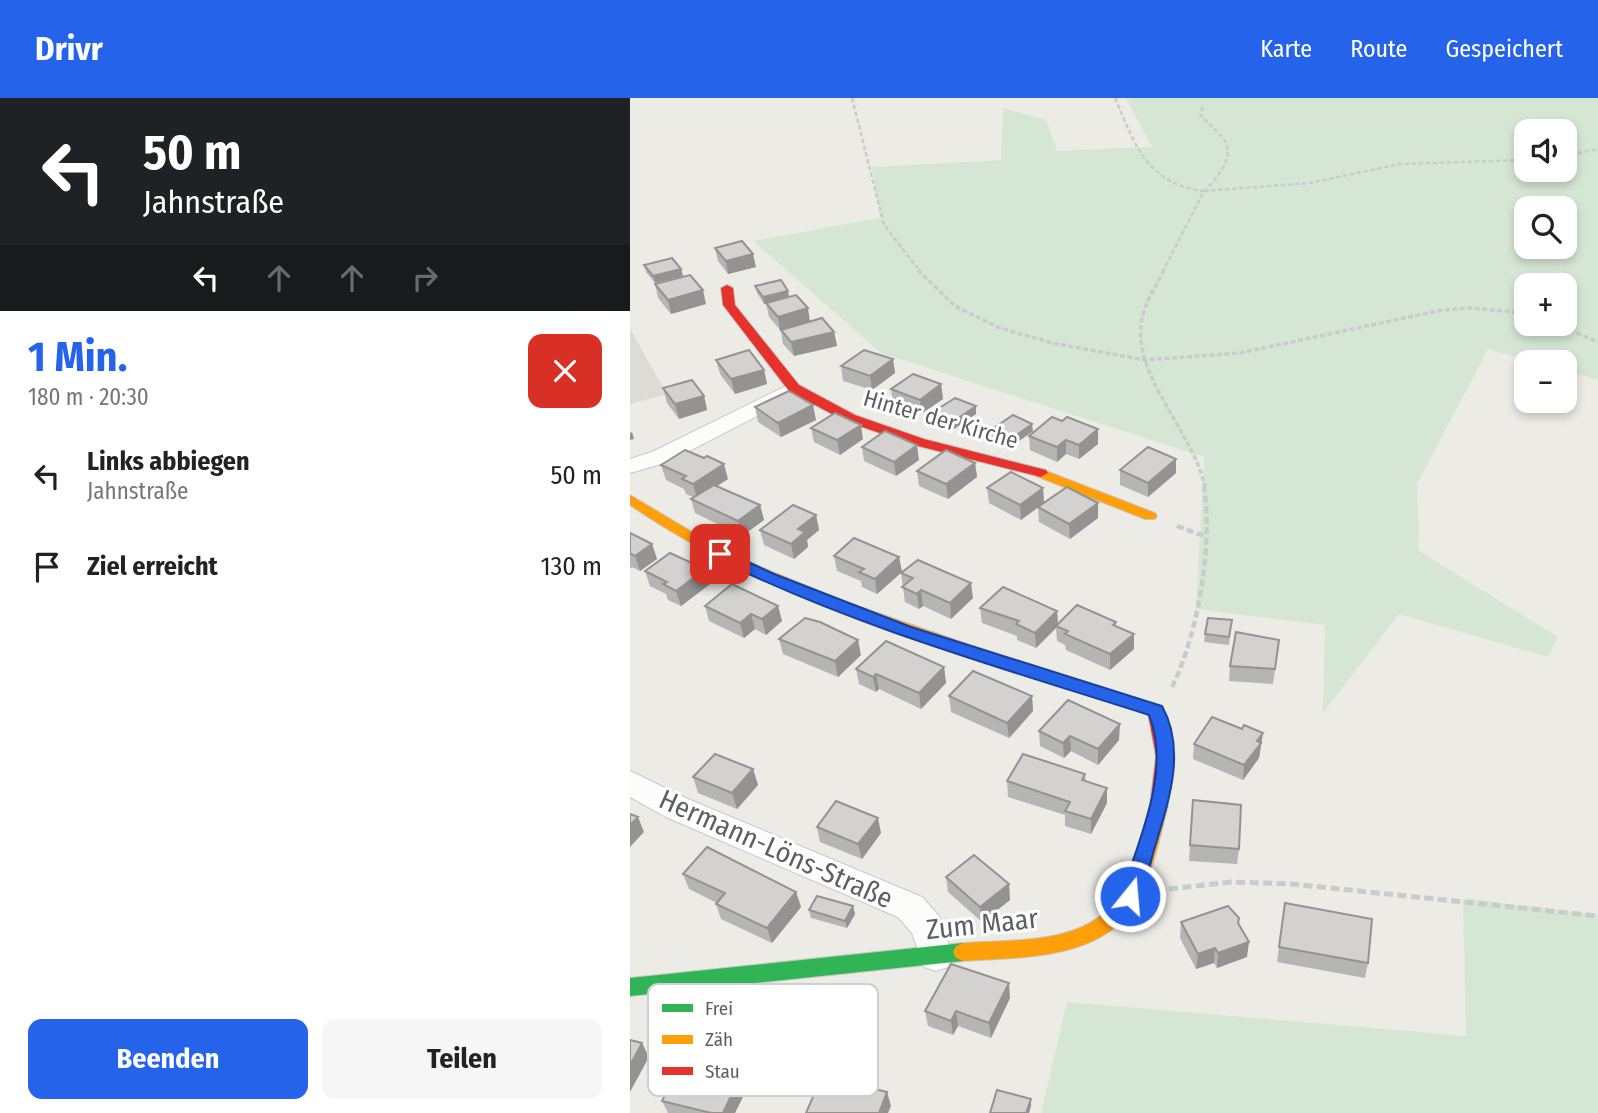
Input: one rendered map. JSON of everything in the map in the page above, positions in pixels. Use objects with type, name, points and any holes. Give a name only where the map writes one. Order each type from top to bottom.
[{"type":"street","name":"Hinter der Kirche","points":[[727,288],[729,305],[794,388],[850,418],[896,434],[1025,467],[1150,516]]},
{"type":"street","points":[[630,467],[660,457],[794,388]]},
{"type":"street","points":[[630,499],[696,542],[768,578],[905,631],[1156,710]]},
{"type":"street","name":"Zum Maar","points":[[660,984],[1073,941],[1093,934],[1109,924],[1130,896],[1163,790],[1163,728],[1156,710]]},
{"type":"street","name":"Hermann-Löns-Straße","points":[[630,783],[677,808],[911,907],[927,926],[936,956]]},
{"type":"street","name":"Zum Maar","points":[[630,987],[648,985]]},
{"type":"path","points":[[852,98],[884,225],[928,282],[955,306],[1000,328],[1052,343],[1145,360],[1240,353],[1443,310],[1472,308],[1514,312]]},
{"type":"path","points":[[1115,98],[1131,133],[1156,175],[1180,190],[1204,191],[1310,183],[1399,164],[1514,160]]},
{"type":"path","points":[[1156,710],[1182,672],[1196,609],[1206,499],[1203,477],[1145,360],[1139,330],[1144,310],[1204,191],[1226,163],[1228,151],[1225,140],[1200,114],[1203,107]]},
{"type":"path","points":[[1577,153],[1598,149]]},
{"type":"path","points":[[1577,333],[1598,342]]},
{"type":"path","points":[[1130,896],[1201,883],[1257,882],[1430,894],[1598,916]]},
{"type":"shaded area","points":[[630,329],[667,394],[630,404]]},
{"type":"green space","points":[[1126,98],[1598,98],[1598,380],[1577,374],[1577,350],[1514,350],[1514,356],[1488,349],[1417,484],[1419,551],[1558,637],[1548,657],[1399,614],[1323,713],[1325,625],[1196,609],[1204,457],[881,353],[753,241],[880,218],[872,167],[1001,160],[1003,108],[1046,120],[1057,151],[1152,147]]},
{"type":"green space","points":[[1463,898],[1598,915],[1598,1113],[1041,1113],[1067,1002],[1466,1036]]},
{"type":"building","points":[[742,241],[753,254],[726,261],[715,248]]},
{"type":"building","points":[[672,258],[681,269],[653,276],[644,265]]},
{"type":"building","points":[[690,275],[703,290],[668,300],[655,284]]},
{"type":"building","points":[[781,280],[788,291],[763,297],[755,286]]},
{"type":"building","points":[[796,295],[808,308],[778,317],[766,303]]},
{"type":"building","points":[[822,318],[834,332],[791,342],[781,330]]},
{"type":"building","points":[[749,350],[764,370],[731,379],[716,360]]},
{"type":"building","points":[[864,350],[893,359],[870,376],[841,366]]},
{"type":"building","points":[[913,374],[941,384],[920,400],[891,389]]},
{"type":"building","points":[[692,380],[704,396],[675,404],[663,388]]},
{"type":"building","points":[[789,391],[813,405],[778,423],[755,407]]},
{"type":"building","points":[[955,398],[976,406],[954,421],[933,412]]},
{"type":"building","points":[[835,413],[861,425],[837,440],[811,428]]},
{"type":"building","points":[[1013,415],[1032,424],[1011,439],[991,430]]},
{"type":"building","points":[[1052,417],[1062,421],[1067,417],[1098,429],[1079,445],[1066,440],[1057,447],[1029,436]]},
{"type":"building","points":[[885,431],[917,445],[894,462],[862,447]]},
{"type":"building","points":[[1148,447],[1176,459],[1148,483],[1120,470]]},
{"type":"building","points":[[685,450],[724,464],[693,484],[682,479],[686,476],[661,465]]},
{"type":"building","points":[[946,450],[975,463],[946,484],[917,471]]},
{"type":"building","points":[[1011,472],[1043,488],[1020,505],[987,488]]},
{"type":"building","points":[[714,485],[760,505],[738,521],[691,499]]},
{"type":"building","points":[[1067,487],[1098,503],[1069,524],[1038,507]]},
{"type":"building","points":[[793,505],[816,515],[798,529],[805,532],[791,544],[760,530]]},
{"type":"building","points":[[630,533],[652,544],[635,556],[630,553]]},
{"type":"building","points":[[854,538],[899,557],[875,579],[859,572],[864,569],[834,556]]},
{"type":"building","points":[[670,553],[705,569],[676,591],[663,584],[667,582],[645,571]]},
{"type":"building","points":[[918,560],[971,583],[950,603],[921,590],[917,594],[902,587],[913,578],[901,573]]},
{"type":"building","points":[[732,584],[778,606],[762,619],[751,614],[740,623],[705,606]]},
{"type":"building","points":[[1003,587],[1057,611],[1035,633],[1016,624],[1019,621],[980,608]]},
{"type":"building","points":[[1077,605],[1116,622],[1113,625],[1134,634],[1110,654],[1065,634],[1068,631],[1056,626]]},
{"type":"building","points":[[805,618],[858,640],[835,661],[779,639]]},
{"type":"building","points":[[1208,618],[1232,620],[1229,637],[1205,634]]},
{"type":"building","points":[[1236,632],[1279,640],[1275,669],[1230,666]]},
{"type":"building","points":[[886,641],[944,667],[919,693],[876,674],[873,677],[856,669]]},
{"type":"building","points":[[973,671],[1032,696],[1007,723],[949,696]]},
{"type":"building","points":[[1068,700],[1120,724],[1098,749],[1070,736],[1063,743],[1039,731]]},
{"type":"building","points":[[1212,717],[1242,729],[1244,725],[1263,733],[1257,741],[1261,743],[1244,765],[1194,744]]},
{"type":"building","points":[[715,754],[753,769],[732,793],[693,777]]},
{"type":"building","points":[[1023,754],[1085,774],[1082,780],[1107,788],[1091,819],[1065,811],[1070,802],[1007,781]]},
{"type":"building","points":[[1193,800],[1241,805],[1239,849],[1190,845]]},
{"type":"building","points":[[836,801],[878,818],[858,844],[817,827]]},
{"type":"building","points":[[630,814],[638,817],[630,825]]},
{"type":"building","points":[[707,847],[796,892],[767,928],[716,904],[725,893],[683,874]]},
{"type":"building","points":[[974,855],[1009,884],[980,907],[946,877]]},
{"type":"building","points":[[817,896],[853,906],[845,921],[809,910]]},
{"type":"building","points":[[1285,903],[1372,919],[1368,963],[1279,947]]},
{"type":"building","points":[[1228,906],[1239,918],[1238,923],[1249,942],[1218,953],[1215,948],[1198,954],[1181,922]]},
{"type":"building","points":[[951,964],[1009,983],[989,1023],[956,1011],[951,1021],[925,1011]]},
{"type":"building","points":[[630,1040],[642,1043],[630,1065]]},
{"type":"building","points":[[878,1090],[887,1092],[879,1113],[806,1113],[813,1096],[878,1096]]},
{"type":"building","points":[[997,1090],[1031,1099],[1026,1113],[990,1113]]},
{"type":"building","points":[[665,1096],[731,1096],[723,1113],[711,1113],[662,1101]]},
{"type":"traffic: fast","points":[[659,984],[963,952]]},
{"type":"traffic: fast","points":[[630,987],[648,985]]},
{"type":"traffic: slow","points":[[1041,473],[1150,516]]},
{"type":"traffic: slow","points":[[630,499],[669,525],[751,569],[837,605],[970,651]]},
{"type":"traffic: slow","points":[[963,952],[1055,944],[1098,929],[1116,916],[1129,897],[1143,863],[1159,805]]},
{"type":"traffic: jam","points":[[727,288],[729,305],[794,388],[850,418],[919,442],[1041,473]]},
{"type":"traffic: jam","points":[[970,651],[1156,710],[1165,756],[1159,805]]},
{"type":"route","points":[[720,554],[768,578],[905,631],[1156,710],[1163,728],[1163,790],[1130,896]]}]
